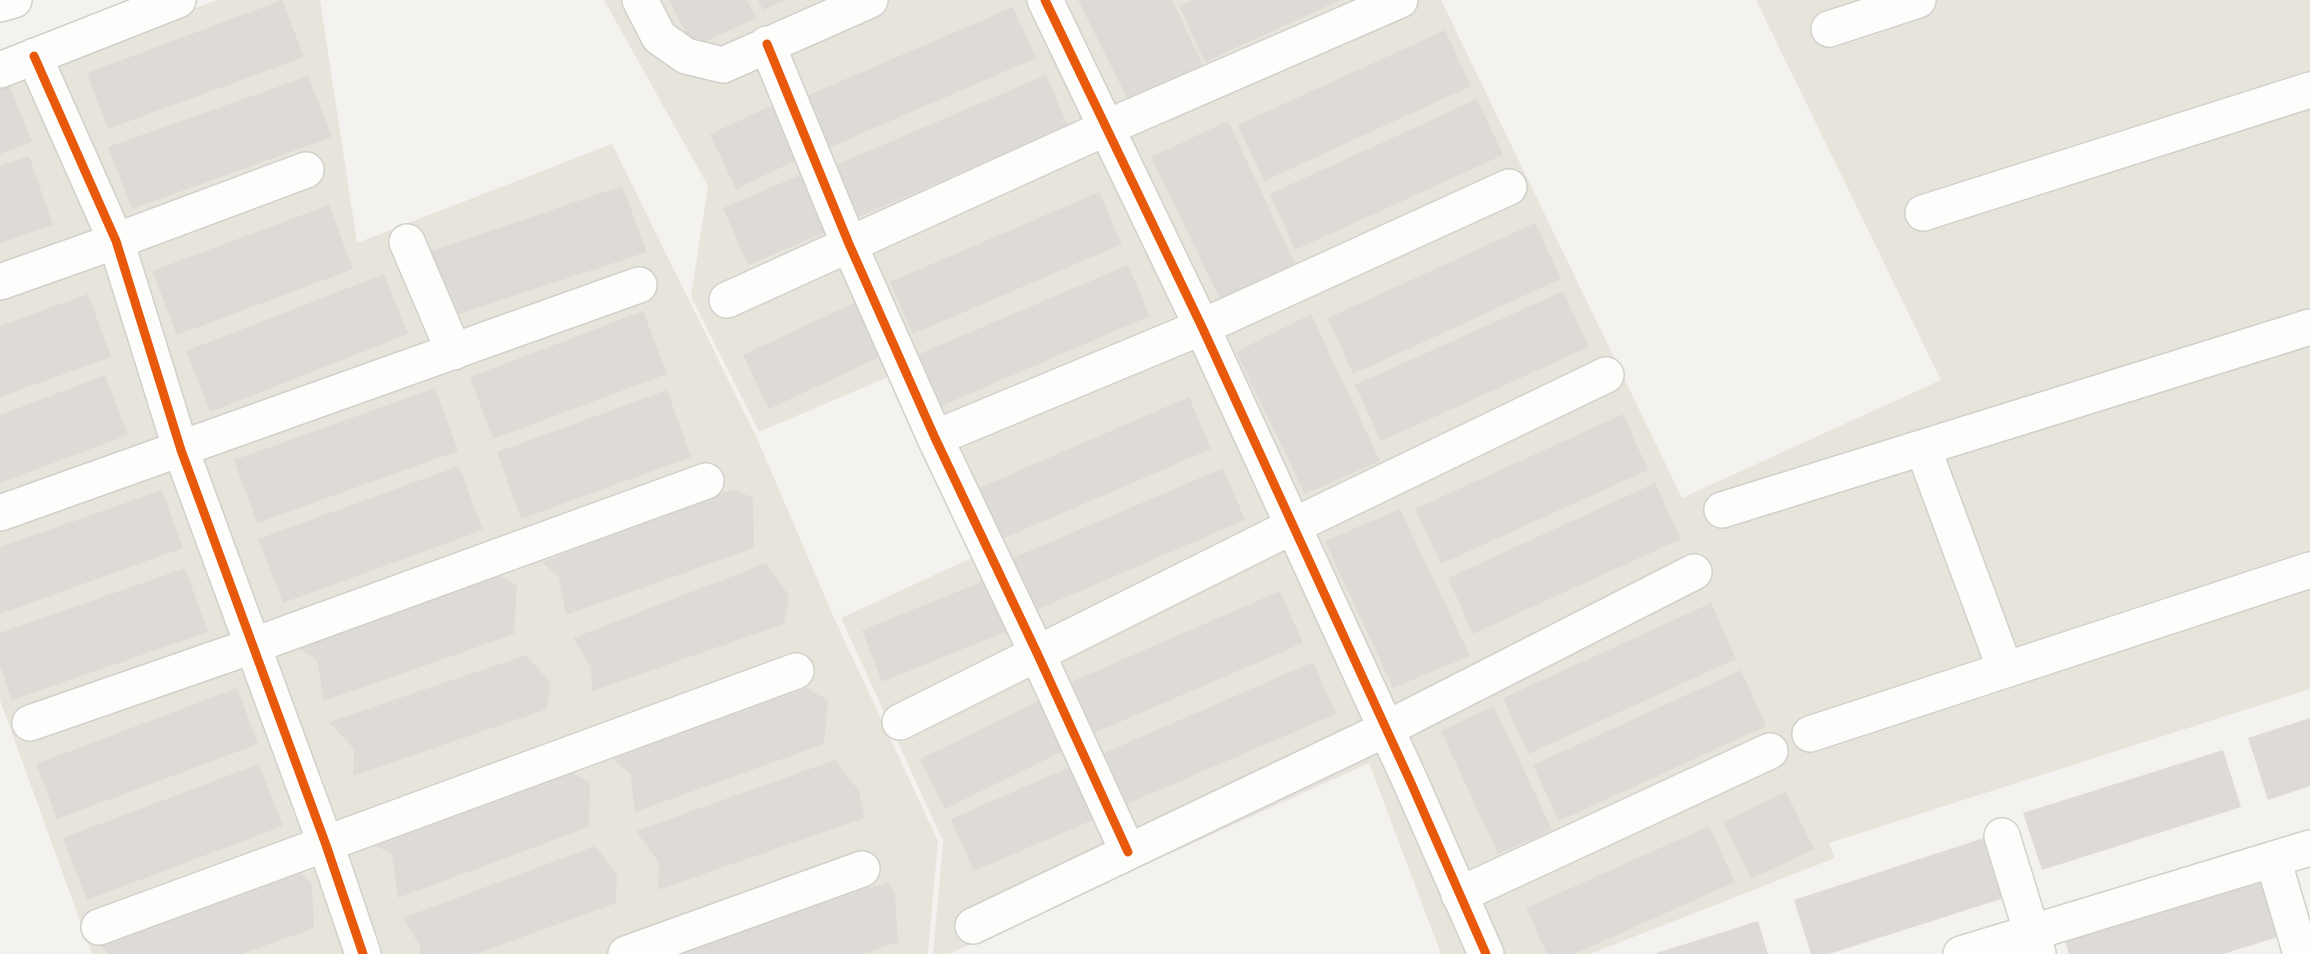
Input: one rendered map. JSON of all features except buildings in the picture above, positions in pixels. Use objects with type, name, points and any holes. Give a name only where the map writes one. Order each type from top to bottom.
[{"type":"street","points":[[0,4],[15,0]]},
{"type":"street","points":[[0,70],[178,0]]},
{"type":"street","points":[[640,0],[659,37],[686,56],[723,65],[870,0]]},
{"type":"street","points":[[1045,0],[1202,327],[1486,954]]},
{"type":"street","points":[[727,300],[1108,127],[1400,0]]},
{"type":"street","points":[[1829,29],[1918,0]]},
{"type":"street","points":[[766,44],[849,244],[935,438],[1038,653],[1128,852]]},
{"type":"street","points":[[34,56],[116,241],[181,450],[326,845],[363,954]]},
{"type":"street","points":[[1923,213],[2310,90]]},
{"type":"street","points":[[0,282],[306,170]]},
{"type":"street","points":[[935,438],[1202,327],[1509,187]]},
{"type":"street","points":[[407,242],[454,352]]},
{"type":"street","points":[[0,513],[639,285]]},
{"type":"street","points":[[1722,510],[2310,327]]},
{"type":"street","points":[[900,722],[1293,526],[1606,375]]},
{"type":"street","points":[[1923,448],[2005,669]]},
{"type":"street","points":[[30,723],[706,481]]},
{"type":"street","points":[[1810,734],[2310,569]]},
{"type":"street","points":[[973,926],[1386,729],[1694,572]]},
{"type":"street","points":[[99,927],[796,671]]},
{"type":"street","points":[[1459,895],[1770,751]]},
{"type":"street","points":[[2002,836],[2035,943]]},
{"type":"street","points":[[1961,954],[2035,943],[2310,848]]},
{"type":"street","points":[[2273,859],[2301,954]]},
{"type":"street","points":[[626,954],[862,869]]},
{"type":"shaded area","points":[[217,0],[320,0],[357,243],[612,144],[755,434],[835,620],[938,841],[928,954],[92,954],[0,700],[0,80]]},
{"type":"shaded area","points":[[604,0],[1441,0],[1682,498],[1941,380],[1756,0],[2310,0],[2310,689],[1829,843],[1835,858],[1590,954],[1441,954],[1369,763],[949,954],[933,954],[943,841],[841,618],[976,556],[895,374],[759,432],[691,296],[708,186]]},
{"type":"cycle path","points":[[1045,0],[1202,327],[1411,783],[1486,954]]},
{"type":"cycle path","points":[[767,44],[849,244],[935,438],[1128,852]]},
{"type":"cycle path","points":[[34,56],[116,241],[181,450],[326,845],[363,954]]}]
